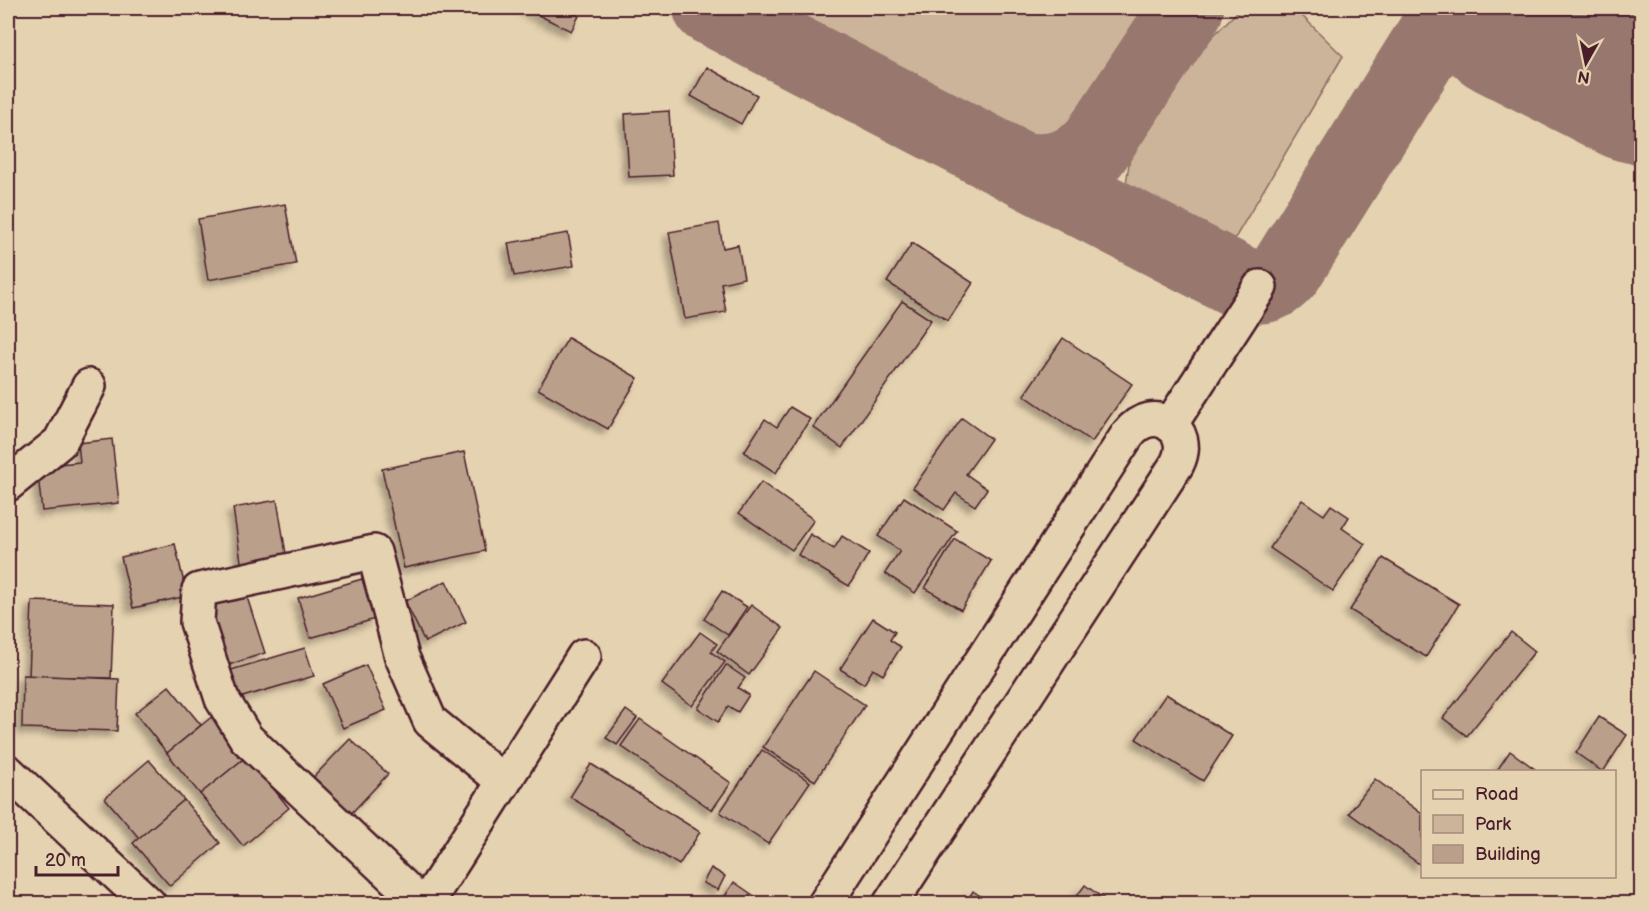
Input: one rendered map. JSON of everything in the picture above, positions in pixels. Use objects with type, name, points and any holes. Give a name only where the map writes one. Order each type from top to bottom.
[{"type":"street","points":[[1170,425],[1260,288]]},
{"type":"street","points":[[8,484],[60,442],[89,386]]},
{"type":"street","points":[[825,903],[1128,434],[1142,421],[1161,420],[1170,425],[1180,439],[1181,456],[1177,464],[890,903]]},
{"type":"street","points":[[415,903],[405,889],[246,738],[222,699],[196,622],[199,590],[374,552],[402,657],[430,721],[504,782]]},
{"type":"street","points":[[426,903],[584,656]]},
{"type":"street","points":[[8,772],[149,903]]},
{"type":"green space","points":[[759,8],[1165,8],[1087,122],[1069,144],[1055,150],[1025,145]]},
{"type":"green space","points":[[1241,8],[1294,8],[1343,56],[1228,250],[1157,220],[1134,205],[1126,184],[1132,144],[1212,37]]},
{"type":"building","points":[[524,8],[562,8],[579,16],[571,31]]},
{"type":"building","points":[[707,67],[757,95],[741,124],[691,96]]},
{"type":"building","points":[[669,111],[673,175],[629,177],[625,114]]},
{"type":"building","points":[[285,204],[296,264],[208,280],[198,219]]},
{"type":"building","points":[[719,223],[723,248],[738,245],[744,278],[721,283],[726,312],[685,319],[669,232]]},
{"type":"building","points":[[568,233],[574,266],[514,276],[508,243]]},
{"type":"building","points":[[912,243],[973,283],[948,321],[887,282]]},
{"type":"building","points":[[902,301],[931,320],[842,448],[813,427]]},
{"type":"building","points":[[568,338],[638,378],[608,429],[538,389]]},
{"type":"building","points":[[1063,338],[1132,384],[1092,442],[1024,395]]},
{"type":"building","points":[[790,407],[810,419],[776,473],[744,452],[765,419],[777,427]]},
{"type":"building","points":[[962,418],[991,439],[966,474],[987,489],[975,506],[956,493],[944,510],[913,488]]},
{"type":"building","points":[[112,439],[119,503],[42,511],[37,466],[80,462],[78,443]]},
{"type":"building","points":[[464,452],[485,551],[404,568],[382,469]]},
{"type":"building","points":[[761,482],[814,520],[792,550],[739,513]]},
{"type":"building","points":[[904,497],[957,531],[915,593],[885,573],[900,551],[878,536]]},
{"type":"building","points":[[277,500],[287,560],[242,568],[233,508]]},
{"type":"building","points":[[1302,500],[1324,515],[1331,505],[1349,517],[1342,528],[1365,544],[1333,591],[1270,548]]},
{"type":"building","points":[[810,534],[834,549],[842,536],[869,553],[849,586],[798,555]]},
{"type":"building","points":[[955,539],[991,561],[961,610],[925,588]]},
{"type":"building","points":[[175,544],[187,596],[133,608],[121,557]]},
{"type":"building","points":[[1383,558],[1459,604],[1426,657],[1350,610]]},
{"type":"building","points":[[362,579],[375,619],[310,638],[298,598]]},
{"type":"building","points":[[446,581],[466,622],[425,642],[405,601]]},
{"type":"building","points":[[722,591],[747,607],[728,635],[704,619]]},
{"type":"building","points":[[246,594],[265,653],[225,666],[206,607]]},
{"type":"building","points":[[32,601],[114,604],[111,678],[29,676]]},
{"type":"building","points":[[751,605],[783,628],[749,675],[717,651]]},
{"type":"building","points":[[1642,614],[1642,652],[1639,652],[1637,615]]},
{"type":"building","points":[[873,618],[895,632],[890,640],[901,647],[883,675],[873,669],[864,684],[840,669]]},
{"type":"building","points":[[700,632],[717,644],[711,652],[725,662],[692,706],[662,684]]},
{"type":"building","points":[[1511,632],[1535,651],[1467,736],[1443,718]]},
{"type":"building","points":[[305,648],[314,676],[239,698],[231,670]]},
{"type":"building","points":[[366,665],[386,710],[343,728],[323,684]]},
{"type":"building","points":[[726,665],[745,678],[738,688],[749,695],[738,712],[728,706],[718,722],[698,708]]},
{"type":"building","points":[[814,671],[865,705],[815,781],[763,747]]},
{"type":"building","points":[[23,675],[119,679],[117,731],[22,728]]},
{"type":"building","points":[[169,686],[201,725],[167,753],[135,713]]},
{"type":"building","points":[[1166,694],[1232,736],[1203,781],[1136,739]]},
{"type":"building","points":[[626,710],[637,718],[617,745],[606,738]]},
{"type":"building","points":[[214,715],[247,756],[200,794],[167,753]]},
{"type":"building","points":[[1599,717],[1627,735],[1604,770],[1600,770],[1576,753]]},
{"type":"building","points":[[640,719],[731,783],[712,810],[621,746]]},
{"type":"building","points":[[350,739],[388,774],[345,820],[306,785]]},
{"type":"building","points":[[762,750],[810,782],[768,844],[720,812]]},
{"type":"building","points":[[1510,751],[1536,770],[1497,770]]},
{"type":"building","points":[[247,756],[289,808],[243,846],[200,794]]},
{"type":"building","points":[[149,760],[184,800],[139,838],[105,798]]},
{"type":"building","points":[[591,764],[700,832],[679,865],[570,797]]},
{"type":"building","points":[[1375,779],[1421,813],[1421,865],[1349,813]]},
{"type":"building","points":[[184,800],[220,843],[170,886],[133,843]]},
{"type":"building","points":[[711,868],[725,876],[718,890],[703,883]]},
{"type":"building","points":[[734,882],[766,904],[720,904]]},
{"type":"building","points":[[1085,885],[1111,904],[1071,904]]},
{"type":"building","points":[[973,891],[992,904],[965,904]]},
{"type":"taxiway","points":[[710,8],[1240,282],[1259,287],[1271,284],[1286,271],[1450,8]]},
{"type":"taxiway","points":[[1022,169],[1060,168],[1093,150],[1187,8]]},
{"type":"taxiway","points":[[1551,25],[1591,31],[1642,31]]},
{"type":"runway","points":[[1517,8],[1642,72]]}]
